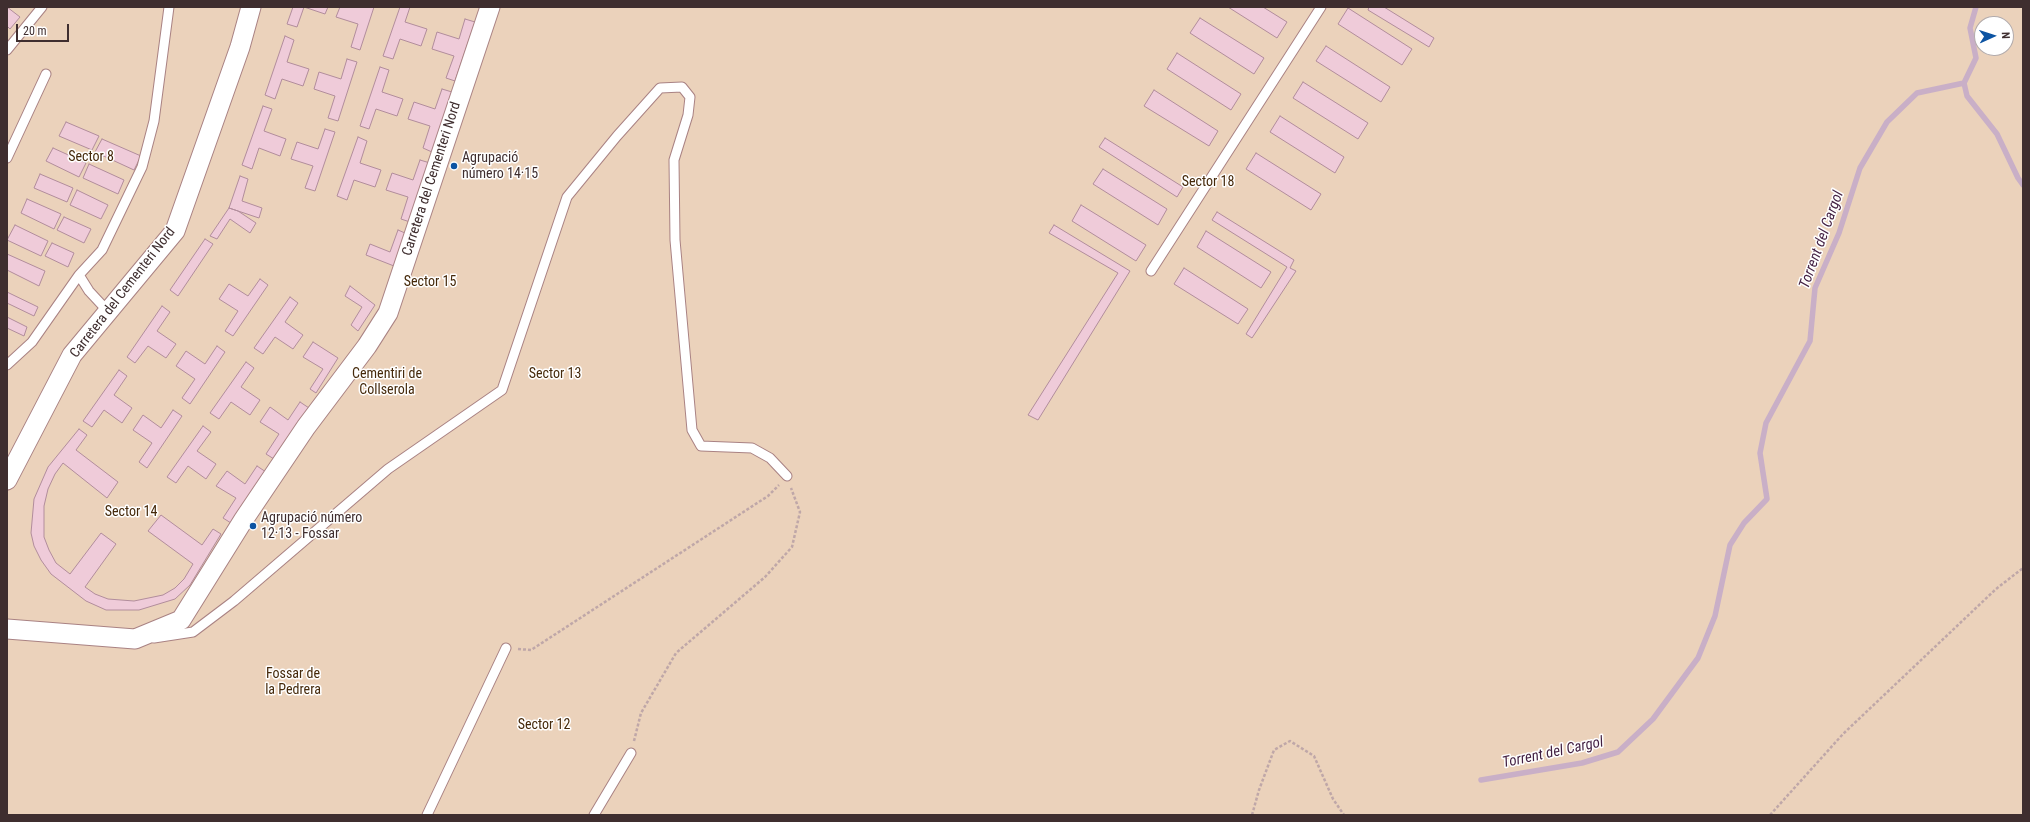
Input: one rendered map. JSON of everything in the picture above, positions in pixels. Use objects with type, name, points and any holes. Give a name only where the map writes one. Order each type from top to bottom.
[{"type":"street","name":"Carretera del Cementeri Nord","points":[[7,480],[72,356],[175,232],[240,47],[251,7]]},
{"type":"street","name":"Carretera del Cementeri Nord","points":[[9,628],[135,639],[181,620],[244,519],[288,453],[367,346],[388,313],[490,7]]},
{"type":"lane","points":[[7,50],[42,7]]},
{"type":"lane","points":[[7,365],[32,342],[79,275],[102,250],[142,167],[154,120],[169,7]]},
{"type":"lane","points":[[1151,272],[1320,7]]},
{"type":"lane","points":[[7,158],[46,74]]},
{"type":"lane","points":[[135,639],[160,638],[193,632],[234,601],[388,469],[502,390],[567,197],[617,136],[660,88],[682,86],[690,97],[688,115],[674,160],[675,240],[692,430],[702,446],[752,448],[770,458],[787,476]]},
{"type":"lane","points":[[79,275],[89,291],[102,305],[111,308]]},
{"type":"lane","points":[[427,815],[506,648]]},
{"type":"lane","points":[[594,815],[631,753]]},
{"type":"path","points":[[506,648],[531,650],[768,496],[787,476],[800,512],[792,547],[765,577],[676,653],[641,712],[631,753]]},
{"type":"path","points":[[1770,815],[1843,734],[1996,589],[2023,568]]},
{"type":"path","points":[[1252,815],[1258,790],[1274,750],[1290,741],[1314,756],[1333,799],[1344,815]]},
{"type":"green space","points":[[7,7],[2023,7],[2023,815],[7,815]]},
{"type":"building","points":[[7,7],[20,17],[10,29],[7,26]]},
{"type":"building","points":[[293,7],[304,7],[297,27],[287,24]]},
{"type":"building","points":[[304,7],[328,7],[325,14]]},
{"type":"building","points":[[340,7],[374,7],[360,50],[351,47],[358,24],[336,17]]},
{"type":"building","points":[[400,7],[410,7],[405,22],[427,29],[421,46],[400,39],[393,59],[383,56]]},
{"type":"building","points":[[1228,7],[1263,7],[1287,22],[1277,38]]},
{"type":"building","points":[[1369,7],[1384,7],[1434,38],[1429,47],[1368,10]]},
{"type":"building","points":[[1348,8],[1412,49],[1402,65],[1338,24]]},
{"type":"building","points":[[1200,18],[1264,58],[1254,74],[1190,33]]},
{"type":"building","points":[[465,19],[475,22],[455,81],[446,78],[454,56],[432,49],[437,32],[459,39]]},
{"type":"building","points":[[285,36],[294,40],[287,62],[309,69],[303,86],[282,79],[275,99],[265,95]]},
{"type":"building","points":[[1326,46],[1390,87],[1381,102],[1316,61]]},
{"type":"building","points":[[1177,53],[1241,94],[1231,110],[1167,69]]},
{"type":"building","points":[[347,59],[357,62],[338,121],[328,118],[335,96],[314,89],[319,72],[341,79]]},
{"type":"building","points":[[380,67],[389,70],[382,92],[403,99],[397,116],[376,109],[369,129],[360,126]]},
{"type":"building","points":[[1303,82],[1368,123],[1358,139],[1293,98]]},
{"type":"building","points":[[442,89],[452,92],[432,152],[423,148],[430,126],[408,119],[414,102],[435,109]]},
{"type":"building","points":[[1154,90],[1218,131],[1209,146],[1144,106]]},
{"type":"building","points":[[263,106],[272,109],[264,131],[286,139],[280,156],[259,148],[252,169],[242,165]]},
{"type":"building","points":[[1280,116],[1344,157],[1335,173],[1270,132]]},
{"type":"building","points":[[66,122],[99,136],[92,150],[59,136]]},
{"type":"building","points":[[325,129],[335,132],[315,191],[305,188],[313,166],[291,159],[297,142],[318,149]]},
{"type":"building","points":[[358,137],[367,141],[360,163],[381,170],[375,187],[354,180],[347,200],[337,196]]},
{"type":"building","points":[[1105,138],[1183,187],[1177,197],[1099,147]]},
{"type":"building","points":[[102,139],[141,156],[134,170],[95,152]]},
{"type":"building","points":[[53,148],[86,163],[79,177],[46,161]]},
{"type":"building","points":[[1256,153],[1321,194],[1311,210],[1246,169]]},
{"type":"building","points":[[420,160],[430,163],[410,222],[401,219],[408,197],[386,190],[392,173],[413,180]]},
{"type":"building","points":[[89,164],[124,180],[118,194],[83,178]]},
{"type":"building","points":[[1103,169],[1167,209],[1158,225],[1093,184]]},
{"type":"building","points":[[40,174],[73,188],[67,202],[34,188]]},
{"type":"building","points":[[240,176],[248,179],[242,201],[262,208],[259,218],[229,208]]},
{"type":"building","points":[[77,190],[108,205],[101,219],[70,205]]},
{"type":"building","points":[[27,199],[61,214],[54,229],[21,213]]},
{"type":"building","points":[[1081,205],[1146,245],[1136,261],[1072,221]]},
{"type":"building","points":[[229,208],[238,211],[256,223],[250,233],[230,219],[217,239],[210,236]]},
{"type":"building","points":[[1217,212],[1294,260],[1290,268],[1296,271],[1252,338],[1246,334],[1287,267],[1212,220]]},
{"type":"building","points":[[64,217],[91,229],[84,243],[57,230]]},
{"type":"building","points":[[15,225],[48,241],[41,256],[7,240]]},
{"type":"building","points":[[1054,225],[1130,271],[1038,420],[1028,415],[1118,273],[1049,233]]},
{"type":"building","points":[[398,230],[405,233],[394,266],[366,255],[370,244],[390,252]]},
{"type":"building","points":[[1206,231],[1271,272],[1261,288],[1197,247]]},
{"type":"building","points":[[205,239],[213,244],[178,296],[170,290]]},
{"type":"building","points":[[52,243],[74,253],[68,267],[45,256]]},
{"type":"building","points":[[7,254],[45,271],[39,286],[7,270]]},
{"type":"building","points":[[1184,268],[1248,309],[1238,324],[1174,284]]},
{"type":"building","points":[[260,279],[268,285],[233,336],[225,331],[238,311],[219,299],[229,284],[248,296]]},
{"type":"building","points":[[350,286],[375,305],[358,331],[351,325],[362,307],[345,296]]},
{"type":"building","points":[[7,292],[38,307],[34,316],[7,303]]},
{"type":"building","points":[[290,297],[298,303],[285,322],[303,335],[293,349],[275,337],[263,354],[254,348]]},
{"type":"building","points":[[162,306],[170,312],[157,331],[176,344],[166,358],[148,346],[135,363],[127,357]]},
{"type":"building","points":[[7,317],[27,327],[24,336],[7,328]]},
{"type":"building","points":[[313,342],[338,358],[316,393],[310,389],[323,369],[303,357]]},
{"type":"building","points":[[217,346],[225,352],[190,404],[182,398],[195,379],[176,366],[186,351],[205,364]]},
{"type":"building","points":[[246,362],[254,368],[241,387],[260,400],[250,415],[231,402],[219,419],[210,413]]},
{"type":"building","points":[[119,370],[127,376],[114,395],[132,408],[122,423],[104,410],[92,427],[83,421]]},
{"type":"building","points":[[300,402],[309,408],[274,459],[266,454],[279,434],[260,422],[270,407],[288,420]]},
{"type":"building","points":[[173,410],[182,416],[147,468],[139,462],[152,443],[133,430],[143,415],[161,428]]},
{"type":"building","points":[[203,426],[211,432],[197,451],[216,464],[206,479],[188,466],[176,483],[167,477]]},
{"type":"building","points":[[79,429],[87,435],[76,450],[118,482],[107,498],[63,463],[55,474],[48,489],[44,506],[44,537],[56,563],[70,574],[101,533],[116,544],[85,587],[95,594],[108,599],[134,601],[163,595],[175,588],[184,579],[193,564],[148,531],[161,515],[202,545],[213,529],[221,534],[190,585],[175,599],[139,610],[106,610],[86,601],[51,574],[41,560],[34,546],[31,533],[34,499],[48,467]]},
{"type":"building","points":[[257,466],[266,472],[231,523],[223,518],[236,498],[216,486],[227,471],[245,484]]},
{"type":"waterway","name":"Torrent del Cargol","points":[[1481,780],[1582,763],[1618,752],[1653,719],[1698,658],[1715,616],[1730,545],[1744,523],[1767,499],[1760,453],[1766,423],[1810,341],[1815,288],[1839,233],[1860,168],[1887,122],[1917,93],[1964,83],[1976,58],[1970,28],[1976,7]]},
{"type":"waterway","points":[[1964,83],[1967,96],[1997,134],[2018,178],[2023,185]]},
{"type":"place","name":"Agrupació número 14·15","points":[[454,166]]},
{"type":"place","name":"Agrupació número 12·13 - Fossar","points":[[253,526]]},
{"type":"park label","name":"Sector 8","points":[[91,157]]},
{"type":"park label","name":"Sector 18","points":[[1208,182]]},
{"type":"park label","name":"Sector 15","points":[[430,282]]},
{"type":"park label","name":"Sector 13","points":[[555,374]]},
{"type":"park label","name":"Cementiri de Collserola","points":[[387,382]]},
{"type":"park label","name":"Sector 14","points":[[131,512]]},
{"type":"park label","name":"Fossar de la Pedrera","points":[[293,682]]},
{"type":"park label","name":"Sector 12","points":[[544,725]]}]
